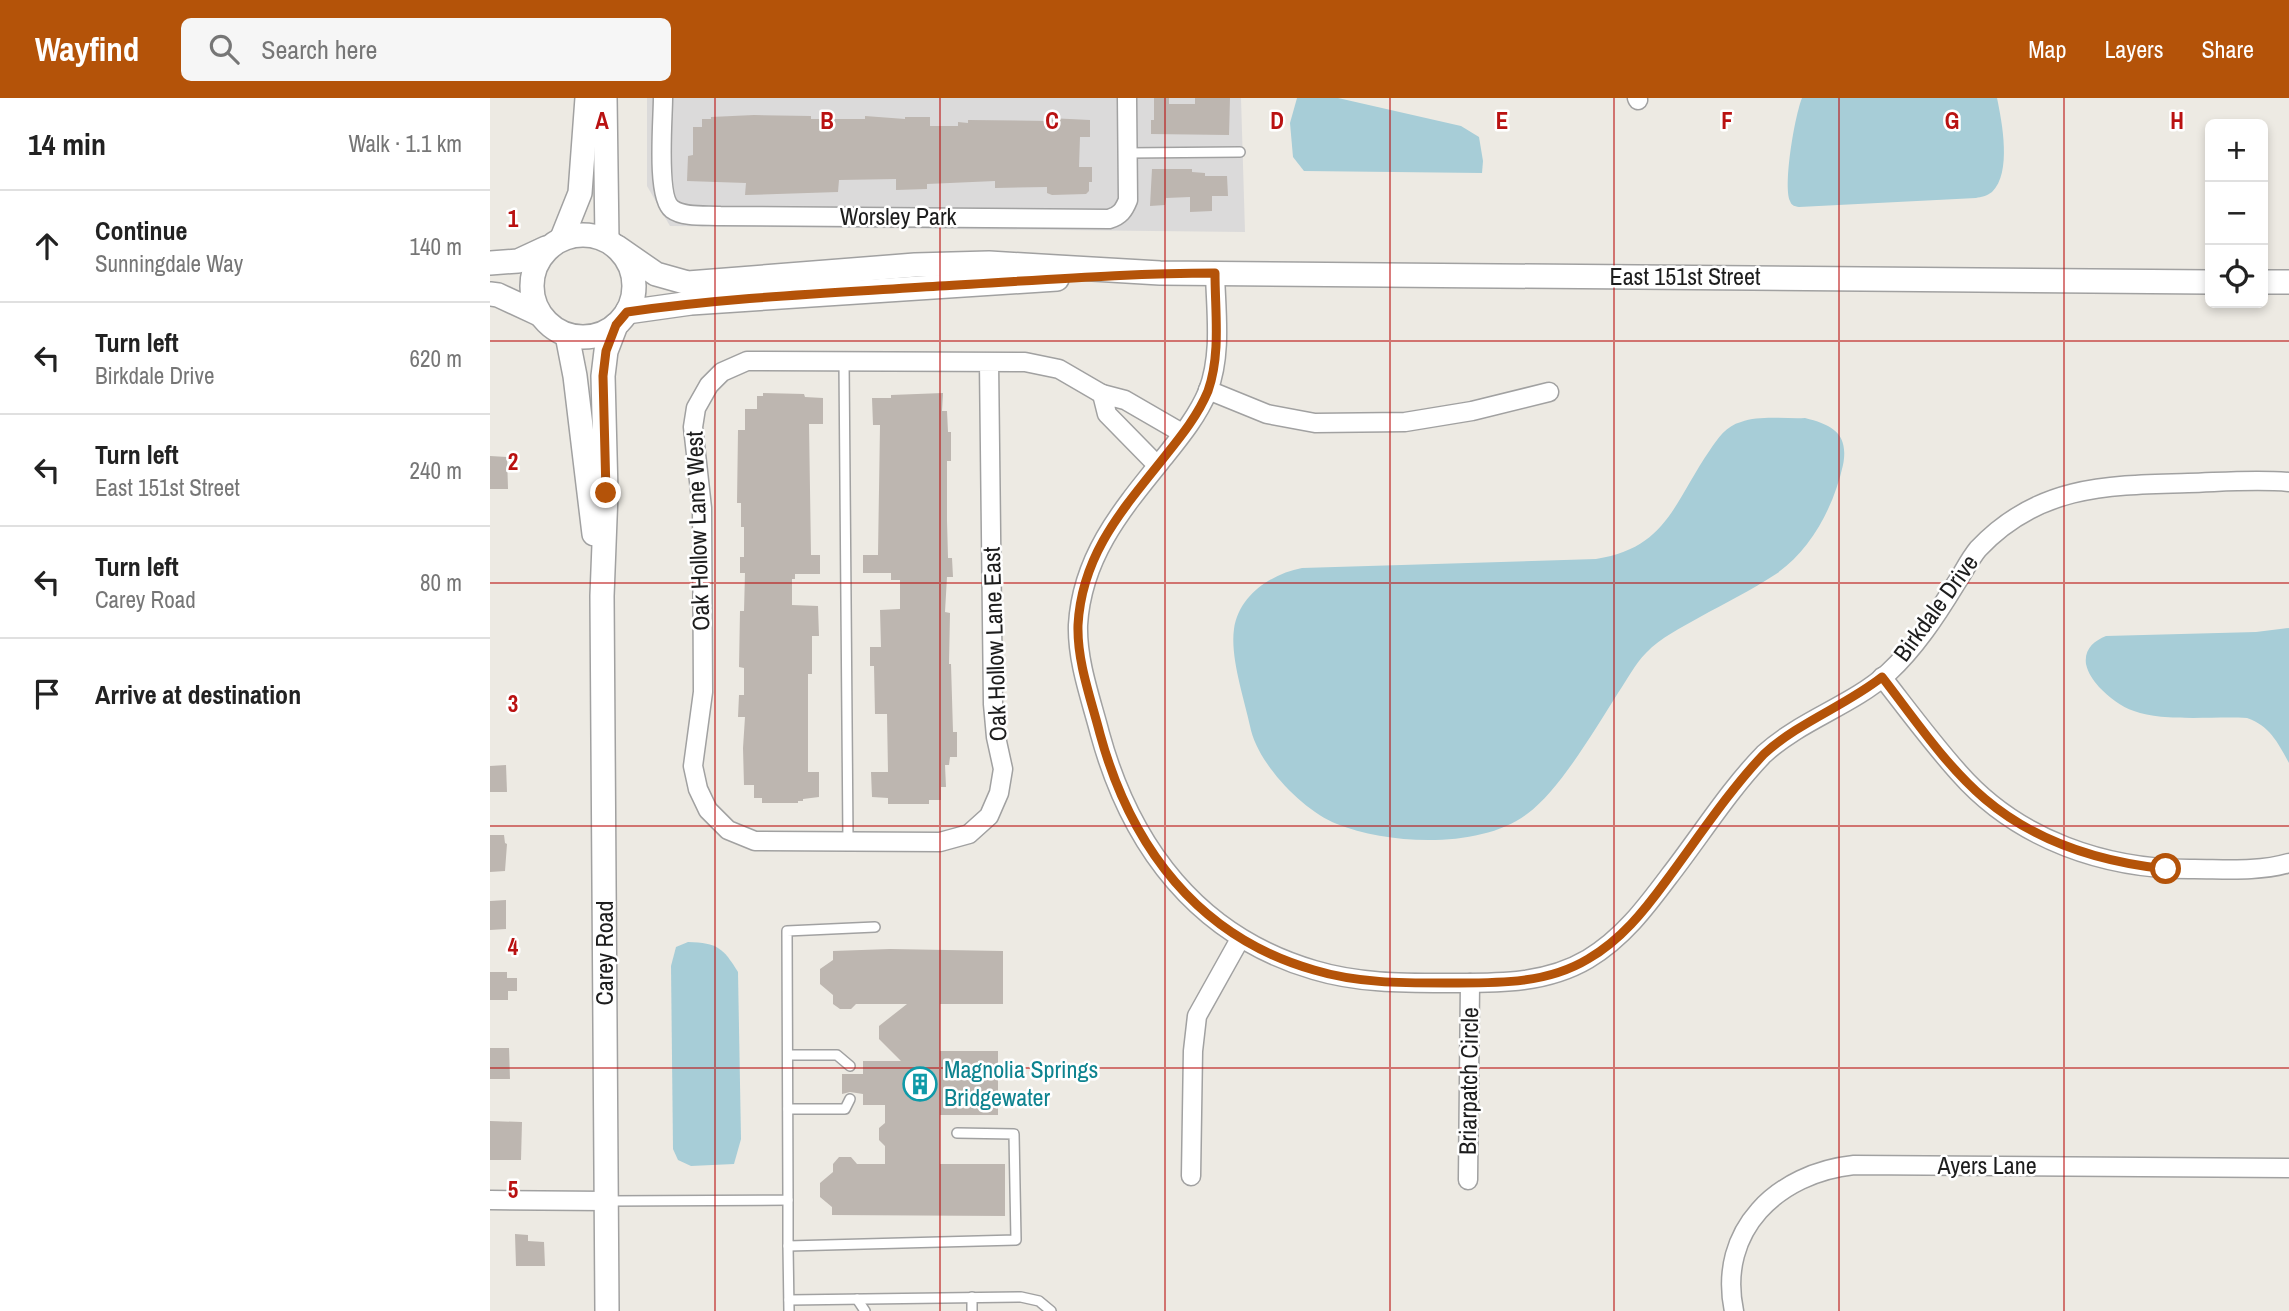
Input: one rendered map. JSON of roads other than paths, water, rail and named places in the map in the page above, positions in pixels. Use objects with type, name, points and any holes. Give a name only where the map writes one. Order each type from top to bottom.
[{"type":"street","points":[[490,264],[518,261],[556,242],[584,235],[612,244],[628,261],[634,278],[634,296],[622,319],[601,334],[584,338],[567,335],[551,327],[539,314],[533,300],[531,285],[539,257],[556,242],[580,193],[587,98]]},
{"type":"street","points":[[605,98],[612,244]]},
{"type":"street","name":"Worsley Park","points":[[663,98],[662,184],[665,198],[673,210],[689,214],[1109,219],[1116,217],[1128,200],[1127,98]]},
{"type":"street","name":"East 151st Street","points":[[612,244],[656,274],[688,283],[915,265],[989,263],[1160,273],[2205,282]]},
{"type":"street","name":"East 151st Street","points":[[622,319],[691,303],[1160,273]]},
{"type":"street","name":"Birkdale Drive","points":[[1215,273],[1215,362],[1208,390],[1195,416],[1114,519],[1090,566],[1078,625],[1080,653],[1116,786],[1143,839],[1160,864],[1196,905],[1240,939],[1290,962],[1345,977],[1402,983],[1521,981],[1547,975],[1587,960],[1624,933],[1764,754],[1780,739],[1864,691],[1882,677],[1926,630],[1979,549],[2018,518],[2046,501],[2071,492],[2129,485],[2265,480],[2289,482]]},
{"type":"street","points":[[2268,282],[2289,282]]},
{"type":"street","points":[[490,294],[539,314]]},
{"type":"street","name":"Carey Road","points":[[607,1311],[602,596],[606,493],[603,376],[606,351],[622,319]]},
{"type":"street","name":"Carey Road","points":[[567,335],[575,376],[602,596]]},
{"type":"street","name":"Oak Hollow Lane West","points":[[848,841],[755,841],[728,830],[708,810],[698,789],[693,766],[703,692],[702,508],[692,433],[695,408],[709,385],[722,372],[747,361],[1025,362],[1059,369],[1102,394],[1125,400],[1182,433]]},
{"type":"street","name":"Oak Hollow Lane East","points":[[848,841],[940,842],[969,834],[989,816],[999,793],[1003,769],[993,704],[989,362]]},
{"type":"street","points":[[1208,390],[1267,414],[1315,423],[1405,422],[1472,411],[1549,392]]},
{"type":"street","points":[[1102,394],[1107,414],[1157,465]]},
{"type":"street","points":[[1882,677],[1960,774],[1985,799],[2014,820],[2048,839],[2079,853],[2166,869],[2271,868],[2289,863]]},
{"type":"street","points":[[1191,1176],[1193,1051],[1198,1016],[1240,939]]},
{"type":"street","name":"Briarpatch Circle","points":[[1468,1180],[1470,983]]},
{"type":"street","name":"Ayers Lane","points":[[1734,1311],[1731,1282],[1739,1244],[1747,1227],[1771,1197],[1790,1183],[1831,1168],[2289,1168]]},
{"type":"street","points":[[490,1200],[607,1201]]},
{"type":"lane","points":[[1127,153],[1240,152]]},
{"type":"lane","points":[[844,361],[848,841]]},
{"type":"lane","points":[[789,1311],[787,931],[875,927]]},
{"type":"lane","points":[[789,1055],[836,1055],[850,1066]]},
{"type":"lane","points":[[788,1109],[845,1109],[850,1099]]},
{"type":"lane","points":[[788,1245],[1016,1240],[1014,1133],[957,1133]]},
{"type":"lane","points":[[607,1201],[788,1200]]},
{"type":"lane","points":[[972,1297],[972,1311]]},
{"type":"lane","points":[[789,1300],[1021,1297],[1039,1301],[1051,1311]]},
{"type":"lane","points":[[857,1299],[865,1311]]},
{"type":"water","points":[[1297,98],[1338,98],[1461,126],[1479,137],[1482,173],[1304,171],[1293,157],[1290,123]]},
{"type":"water","points":[[1802,98],[1997,98],[2004,147],[2002,173],[1998,183],[1992,192],[1976,198],[1799,207],[1793,205],[1788,192],[1789,165]]},
{"type":"water","points":[[1805,418],[1831,428],[1841,438],[1844,446],[1843,465],[1834,496],[1810,540],[1789,564],[1776,574],[1652,647],[1635,667],[1564,775],[1527,814],[1508,825],[1460,838],[1434,840],[1382,836],[1358,831],[1324,817],[1296,797],[1271,770],[1254,740],[1236,665],[1233,640],[1242,606],[1268,581],[1302,568],[1596,559],[1620,553],[1639,545],[1666,520],[1710,450],[1727,429],[1748,420]]},
{"type":"water","points":[[2289,628],[2289,763],[2272,736],[2255,721],[2247,718],[2159,716],[2134,711],[2115,701],[2099,687],[2086,664],[2091,646],[2106,636],[2256,632]]},
{"type":"water","points":[[688,942],[719,948],[738,972],[741,1139],[734,1164],[691,1166],[678,1160],[673,1149],[671,966],[676,947]]},
{"type":"place","name":"Magnolia Springs Bridgewater","points":[[920,1084]]}]
